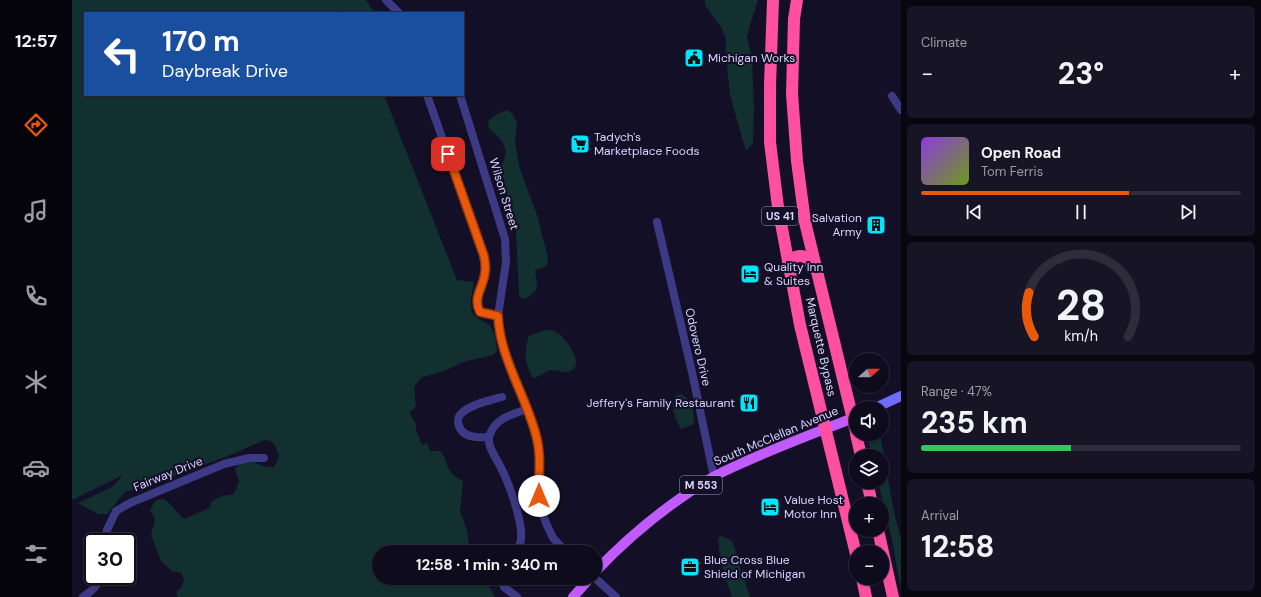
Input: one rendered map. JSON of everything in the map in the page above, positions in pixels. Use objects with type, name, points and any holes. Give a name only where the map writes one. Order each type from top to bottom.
[{"type":"highway","name":"Marquette Bypass","points":[[773,0],[770,85],[770,142],[778,207],[800,325],[854,545]]},
{"type":"highway","name":"Marquette Bypass","points":[[797,0],[794,19],[792,94],[797,161],[805,222],[850,401]]},
{"type":"highway","points":[[788,261],[800,255],[804,256],[809,260],[818,274]]},
{"type":"highway","points":[[879,537],[891,596]]},
{"type":"highway","points":[[863,585],[866,597]]},
{"type":"highway","points":[[865,585],[873,597]]},
{"type":"main road","points":[[889,402],[901,396]]},
{"type":"main road","name":"South McClellan Avenue","points":[[602,565],[642,526],[676,501],[714,477],[760,455],[849,419]]},
{"type":"main road","points":[[573,597],[584,585]]},
{"type":"street","points":[[386,0],[397,12]]},
{"type":"street","points":[[427,96],[484,256],[485,273],[477,300],[477,306],[480,312],[498,316]]},
{"type":"street","name":"Wilson Street","points":[[460,96],[505,239],[506,262],[498,316],[499,330],[504,351],[536,435],[540,457],[538,486],[540,506],[546,523],[554,538],[560,545]]},
{"type":"street","points":[[892,96],[901,110]]},
{"type":"street","name":"Odovero Drive","points":[[657,222],[692,372],[714,477]]},
{"type":"street","points":[[489,437],[475,438],[468,436],[458,426],[458,419],[460,414],[467,409],[502,396]]},
{"type":"street","points":[[519,545],[522,537],[517,509],[505,476],[493,454],[489,443],[489,434],[499,421],[527,409]]},
{"type":"street","name":"Fairway Drive","points":[[106,533],[116,511],[130,503],[224,464],[249,458],[264,458]]},
{"type":"street","points":[[602,584],[616,597]]},
{"type":"street","points":[[83,597],[91,592],[96,585]]},
{"type":"street","points":[[503,585],[504,588],[517,597]]},
{"type":"green space","points":[[72,0],[366,0],[374,12],[345,12],[343,9],[344,12],[84,12],[84,96],[384,96],[457,280],[474,282],[471,301],[473,314],[488,324],[492,329],[495,336],[497,351],[493,355],[463,362],[449,369],[421,378],[414,387],[416,406],[409,413],[416,424],[416,430],[422,445],[427,443],[430,451],[440,451],[445,458],[449,470],[463,481],[460,511],[467,531],[469,545],[372,545],[372,585],[488,585],[495,597],[178,597],[176,592],[182,587],[184,579],[181,573],[172,571],[161,561],[151,535],[155,520],[150,510],[156,500],[164,499],[184,519],[209,508],[212,501],[222,496],[234,494],[239,482],[235,469],[241,464],[250,461],[263,466],[274,467],[279,455],[276,447],[271,441],[265,440],[238,452],[148,486],[125,492],[107,514],[98,514],[78,503],[112,487],[123,475],[72,500]]},
{"type":"green space","points":[[705,0],[758,0],[747,38],[752,57],[754,109],[753,143],[746,151],[730,95],[726,40],[722,29],[705,5]]},
{"type":"green space","points":[[508,110],[514,116],[517,123],[515,143],[520,169],[537,215],[547,254],[548,264],[545,267],[535,270],[537,287],[534,292],[525,299],[521,298],[519,294],[516,231],[501,168],[505,156],[505,147],[501,140],[488,127],[489,120],[497,114]]},
{"type":"green space","points":[[545,330],[554,331],[568,343],[575,356],[575,367],[569,372],[552,370],[533,378],[526,362],[527,341],[529,336]]},
{"type":"green space","points":[[681,394],[691,403],[694,424],[681,429],[675,417],[673,404],[675,396]]},
{"type":"green space","points":[[868,441],[881,441],[883,449],[870,449]]},
{"type":"green space","points":[[889,485],[901,540],[901,590],[889,527],[889,497],[882,497],[880,489],[889,489]]},
{"type":"green space","points":[[722,536],[731,540],[734,546],[750,597],[732,597],[721,561],[718,538]]},
{"type":"place","name":"Michigan Works","points":[[694,58]]},
{"type":"place","name":"Tadych's Marketplace Foods","points":[[580,144]]},
{"type":"place","name":"Salvation Army","points":[[876,225]]},
{"type":"place","name":"Quality Inn & Suites","points":[[750,274]]},
{"type":"place","name":"Jeffery's Family Restaurant","points":[[749,403]]},
{"type":"place","name":"Value Host Motor Inn","points":[[770,507]]},
{"type":"place","name":"Blue Cross Blue Shield of Michigan","points":[[690,567]]},
{"type":"route","points":[[448,154],[484,256],[485,273],[477,300],[477,306],[480,312],[498,316],[499,330],[504,351],[529,413],[536,435],[540,457],[538,486],[539,496]]}]
